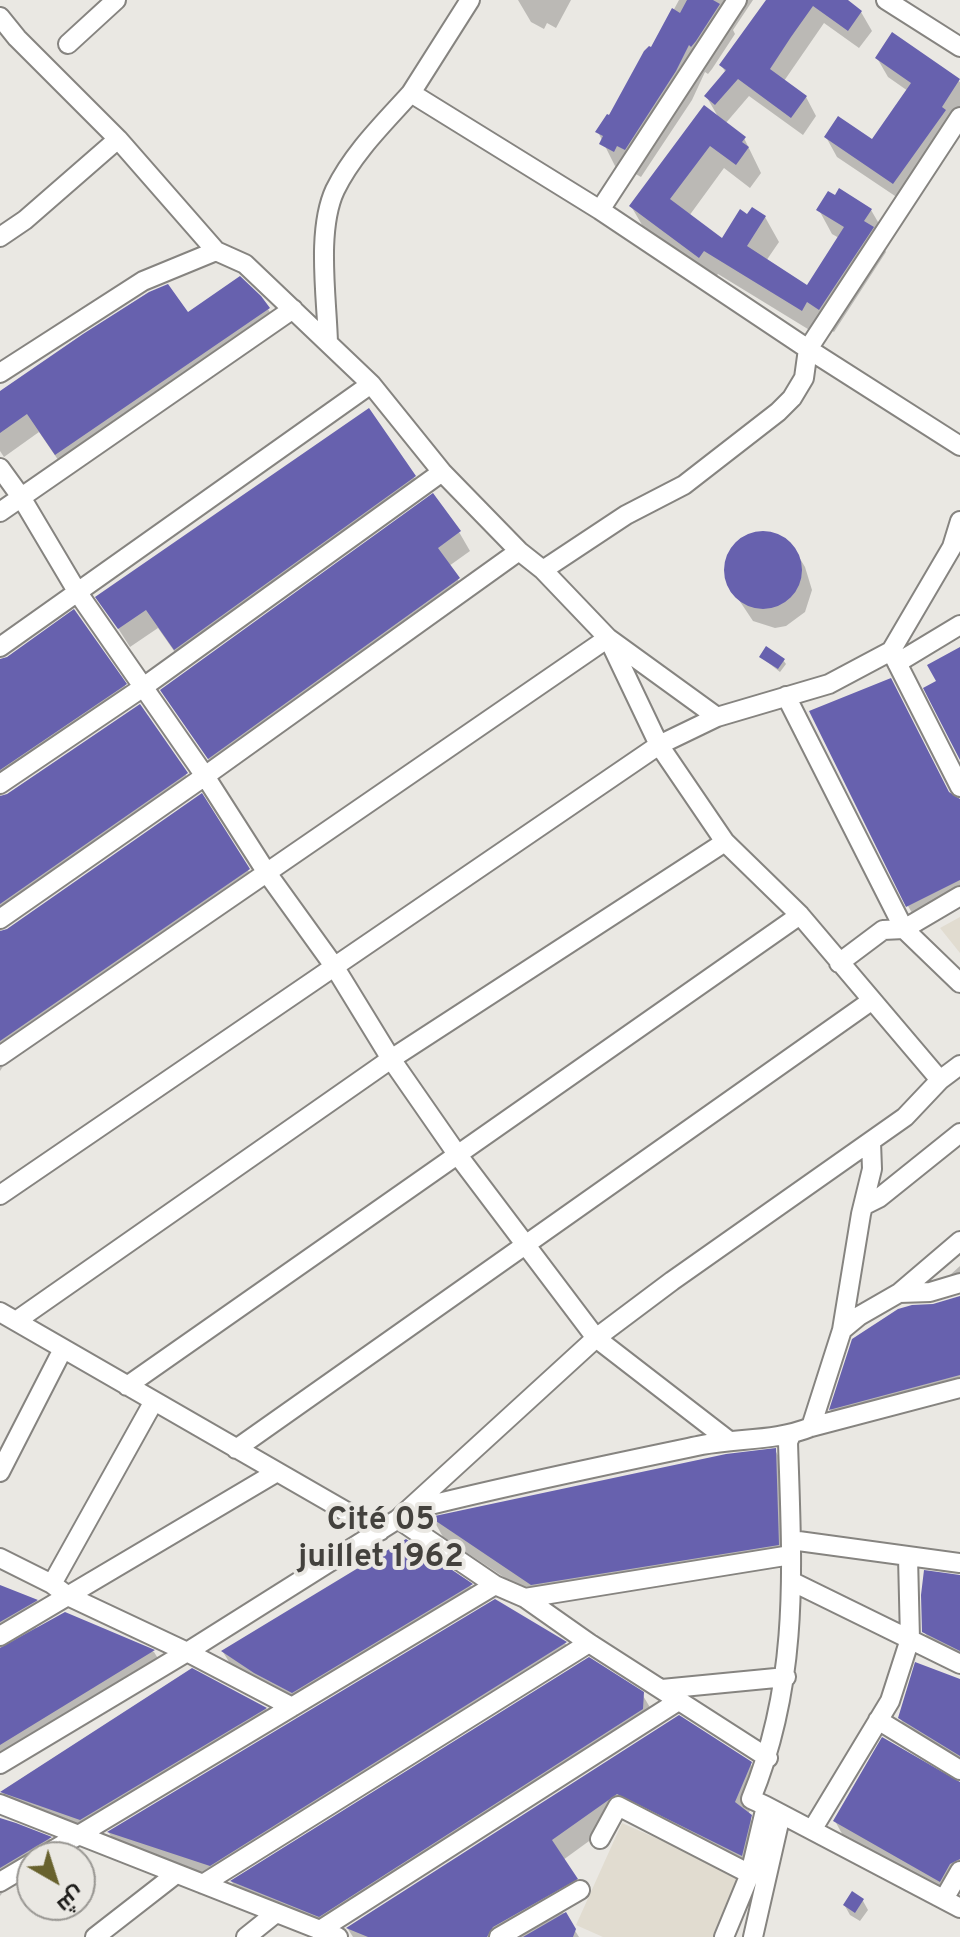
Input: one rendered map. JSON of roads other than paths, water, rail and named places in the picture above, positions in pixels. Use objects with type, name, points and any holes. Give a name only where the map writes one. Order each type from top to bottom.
[{"type":"street","points":[[68,44],[116,0]]},
{"type":"street","points":[[328,343],[325,234],[334,192],[356,155],[411,93],[470,0]]},
{"type":"street","points":[[600,210],[737,0]]},
{"type":"street","points":[[886,0],[960,47]]},
{"type":"street","points":[[0,17],[118,139],[216,251],[245,264],[371,384],[442,472],[608,638],[717,717]]},
{"type":"street","points":[[411,93],[600,210],[960,446]]},
{"type":"street","points":[[543,570],[626,515],[684,485],[778,412],[804,378],[808,349],[960,117]]},
{"type":"street","points":[[0,237],[25,220],[118,139]]},
{"type":"street","points":[[0,373],[143,281],[216,251]]},
{"type":"street","points":[[0,512],[293,309]]},
{"type":"street","points":[[0,647],[371,384]]},
{"type":"street","points":[[0,468],[21,497],[78,593],[205,776],[267,873],[334,966],[391,1059],[457,1154],[596,1338],[728,1440]]},
{"type":"street","points":[[0,784],[142,688],[442,472]]},
{"type":"street","points":[[894,657],[956,555],[960,521]]},
{"type":"street","points":[[0,919],[519,551]]},
{"type":"street","points":[[0,1195],[659,745],[717,717],[829,684],[960,625]]},
{"type":"street","points":[[608,638],[659,745],[725,842],[800,915],[940,1080]]},
{"type":"street","points":[[0,1056],[608,638]]},
{"type":"street","points":[[894,657],[960,787]]},
{"type":"street","points":[[786,696],[904,929],[960,983]]},
{"type":"street","points":[[380,1531],[8,1317],[391,1059],[725,842]]},
{"type":"street","points":[[839,963],[883,930],[904,929],[960,896]]},
{"type":"street","points":[[127,1386],[800,915]]},
{"type":"street","points":[[236,1449],[871,1001]]},
{"type":"street","points":[[0,1764],[187,1652],[405,1515],[596,1338],[905,1117],[940,1080],[960,1065]]},
{"type":"street","points":[[865,1205],[879,1198],[960,1133]]},
{"type":"street","points":[[811,1427],[842,1330],[861,1214],[872,1169],[871,1142]]},
{"type":"street","points":[[842,1330],[859,1316],[899,1293],[960,1241]]},
{"type":"street","points":[[899,1293],[930,1292],[960,1283]]},
{"type":"street","points":[[0,1472],[63,1349]]},
{"type":"street","points":[[405,1515],[514,1484],[728,1440],[791,1435],[960,1388]]},
{"type":"street","points":[[52,1584],[154,1401]]},
{"type":"street","points":[[791,1435],[788,1442],[793,1582],[786,1677],[768,1758],[751,1799],[952,1903],[960,1871]]},
{"type":"street","points":[[0,1636],[277,1472]]},
{"type":"street","points":[[405,1515],[495,1585],[525,1598],[768,1758]]},
{"type":"street","points":[[525,1598],[791,1547],[960,1563]]},
{"type":"street","points":[[812,1830],[890,1701],[910,1639],[908,1557]]},
{"type":"street","points":[[0,1558],[52,1584],[68,1596],[187,1652],[292,1707]]},
{"type":"street","points":[[793,1582],[960,1664]]},
{"type":"street","points":[[68,1841],[495,1585]]},
{"type":"street","points":[[203,1884],[589,1643]]},
{"type":"street","points":[[662,1689],[786,1677]]},
{"type":"street","points":[[0,1804],[329,1934],[680,1700]]},
{"type":"street","points":[[878,1720],[960,1770]]},
{"type":"street","points":[[600,1839],[618,1806],[750,1874]]},
{"type":"street","points":[[724,1937],[773,1810]]},
{"type":"street","points":[[753,1937],[773,1810]]},
{"type":"street","points":[[95,1937],[176,1874]]},
{"type":"street","points":[[499,1937],[580,1890]]},
{"type":"street","points":[[246,1937],[276,1913]]},
{"type":"district","name":"Cité 05 juillet 1962","points":[[381,1542]]}]
